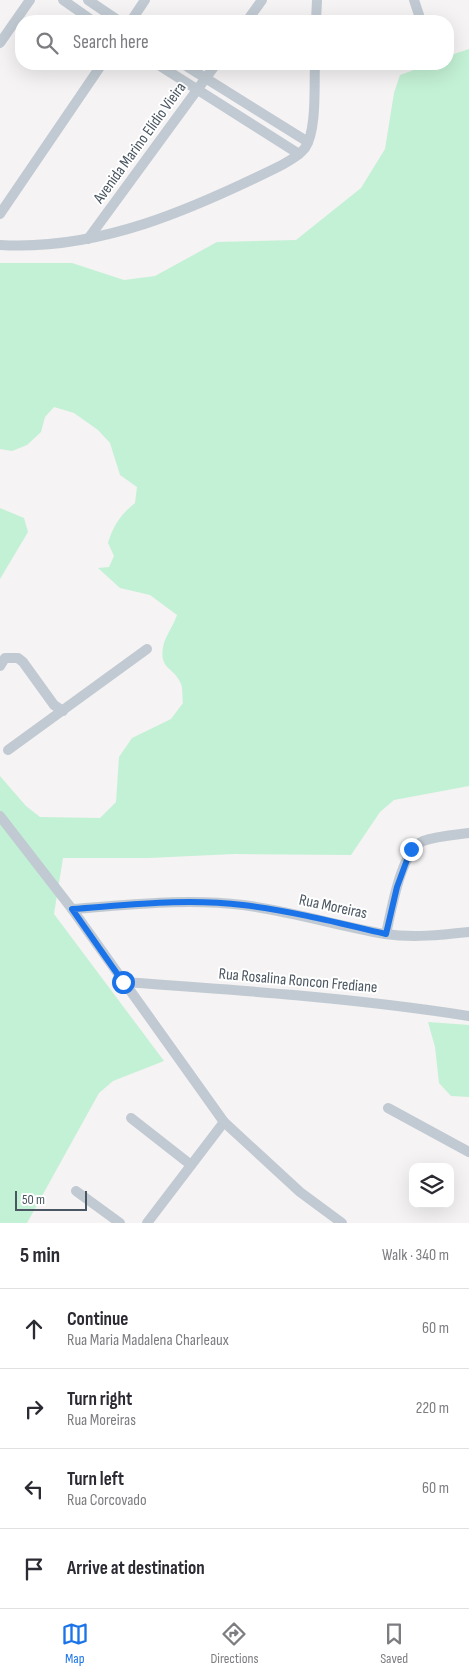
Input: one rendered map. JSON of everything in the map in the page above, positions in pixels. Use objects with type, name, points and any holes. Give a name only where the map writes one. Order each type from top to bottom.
[{"type":"street","points":[[19,15],[30,0]]},
{"type":"street","points":[[62,0],[84,15]]},
{"type":"street","points":[[88,0],[109,15]]},
{"type":"street","points":[[135,15],[145,0]]},
{"type":"street","points":[[251,15],[262,0]]},
{"type":"street","points":[[316,15],[317,0]]},
{"type":"street","points":[[414,0],[419,15]]},
{"type":"street","points":[[0,42],[15,21]]},
{"type":"street","points":[[0,214],[98,70]]},
{"type":"street","points":[[166,70],[299,154]]},
{"type":"street","points":[[193,70],[308,142]]},
{"type":"street","name":"Avenida Marino Elídio Vieira","points":[[88,240],[212,70]]},
{"type":"street","points":[[0,244],[49,245],[88,240],[130,229],[261,176],[299,154],[308,142],[313,109],[315,70]]},
{"type":"street","points":[[8,750],[147,649]]},
{"type":"street","points":[[0,666],[6,658],[18,658],[54,705],[63,711]]},
{"type":"street","points":[[0,816],[72,909],[224,1122],[300,1192],[342,1223]]},
{"type":"street","points":[[386,934],[397,887],[411,849],[422,842],[469,833]]},
{"type":"street","name":"Rua Moreiras","points":[[72,909],[158,902],[233,904],[284,911],[386,934],[414,936],[469,932]]},
{"type":"street","name":"Rua Rosalina Roncon Frediane","points":[[123,982],[320,996],[387,1003],[469,1016]]},
{"type":"street","points":[[388,1108],[469,1152]]},
{"type":"street","points":[[131,1118],[191,1165]]},
{"type":"street","points":[[147,1223],[224,1122]]},
{"type":"street","points":[[76,1191],[120,1223]]},
{"type":"green space","points":[[469,49],[469,786],[394,800],[380,812],[351,855],[235,854],[148,858],[63,858],[54,914],[164,1061],[113,1081],[99,1093],[27,1223],[0,1223],[0,776],[26,806],[40,817],[100,818],[116,802],[119,757],[132,738],[171,719],[183,703],[181,684],[164,663],[162,652],[164,643],[177,615],[150,595],[120,588],[98,568],[109,567],[114,556],[108,543],[110,537],[122,516],[135,503],[137,487],[120,475],[110,443],[98,430],[74,413],[54,407],[45,417],[41,432],[27,445],[12,451],[0,449],[0,263],[72,263],[124,280],[155,276],[217,242],[296,240],[361,188],[385,149],[394,93],[400,75],[414,70],[454,70],[454,54]]},
{"type":"green space","points":[[0,508],[24,518],[28,532],[0,579]]},
{"type":"green space","points":[[428,1022],[469,1025],[469,1097],[451,1096],[439,1083],[435,1047]]},
{"type":"route","points":[[123,982],[72,909],[158,902],[206,902],[284,911],[386,934],[397,887],[411,849]]}]
